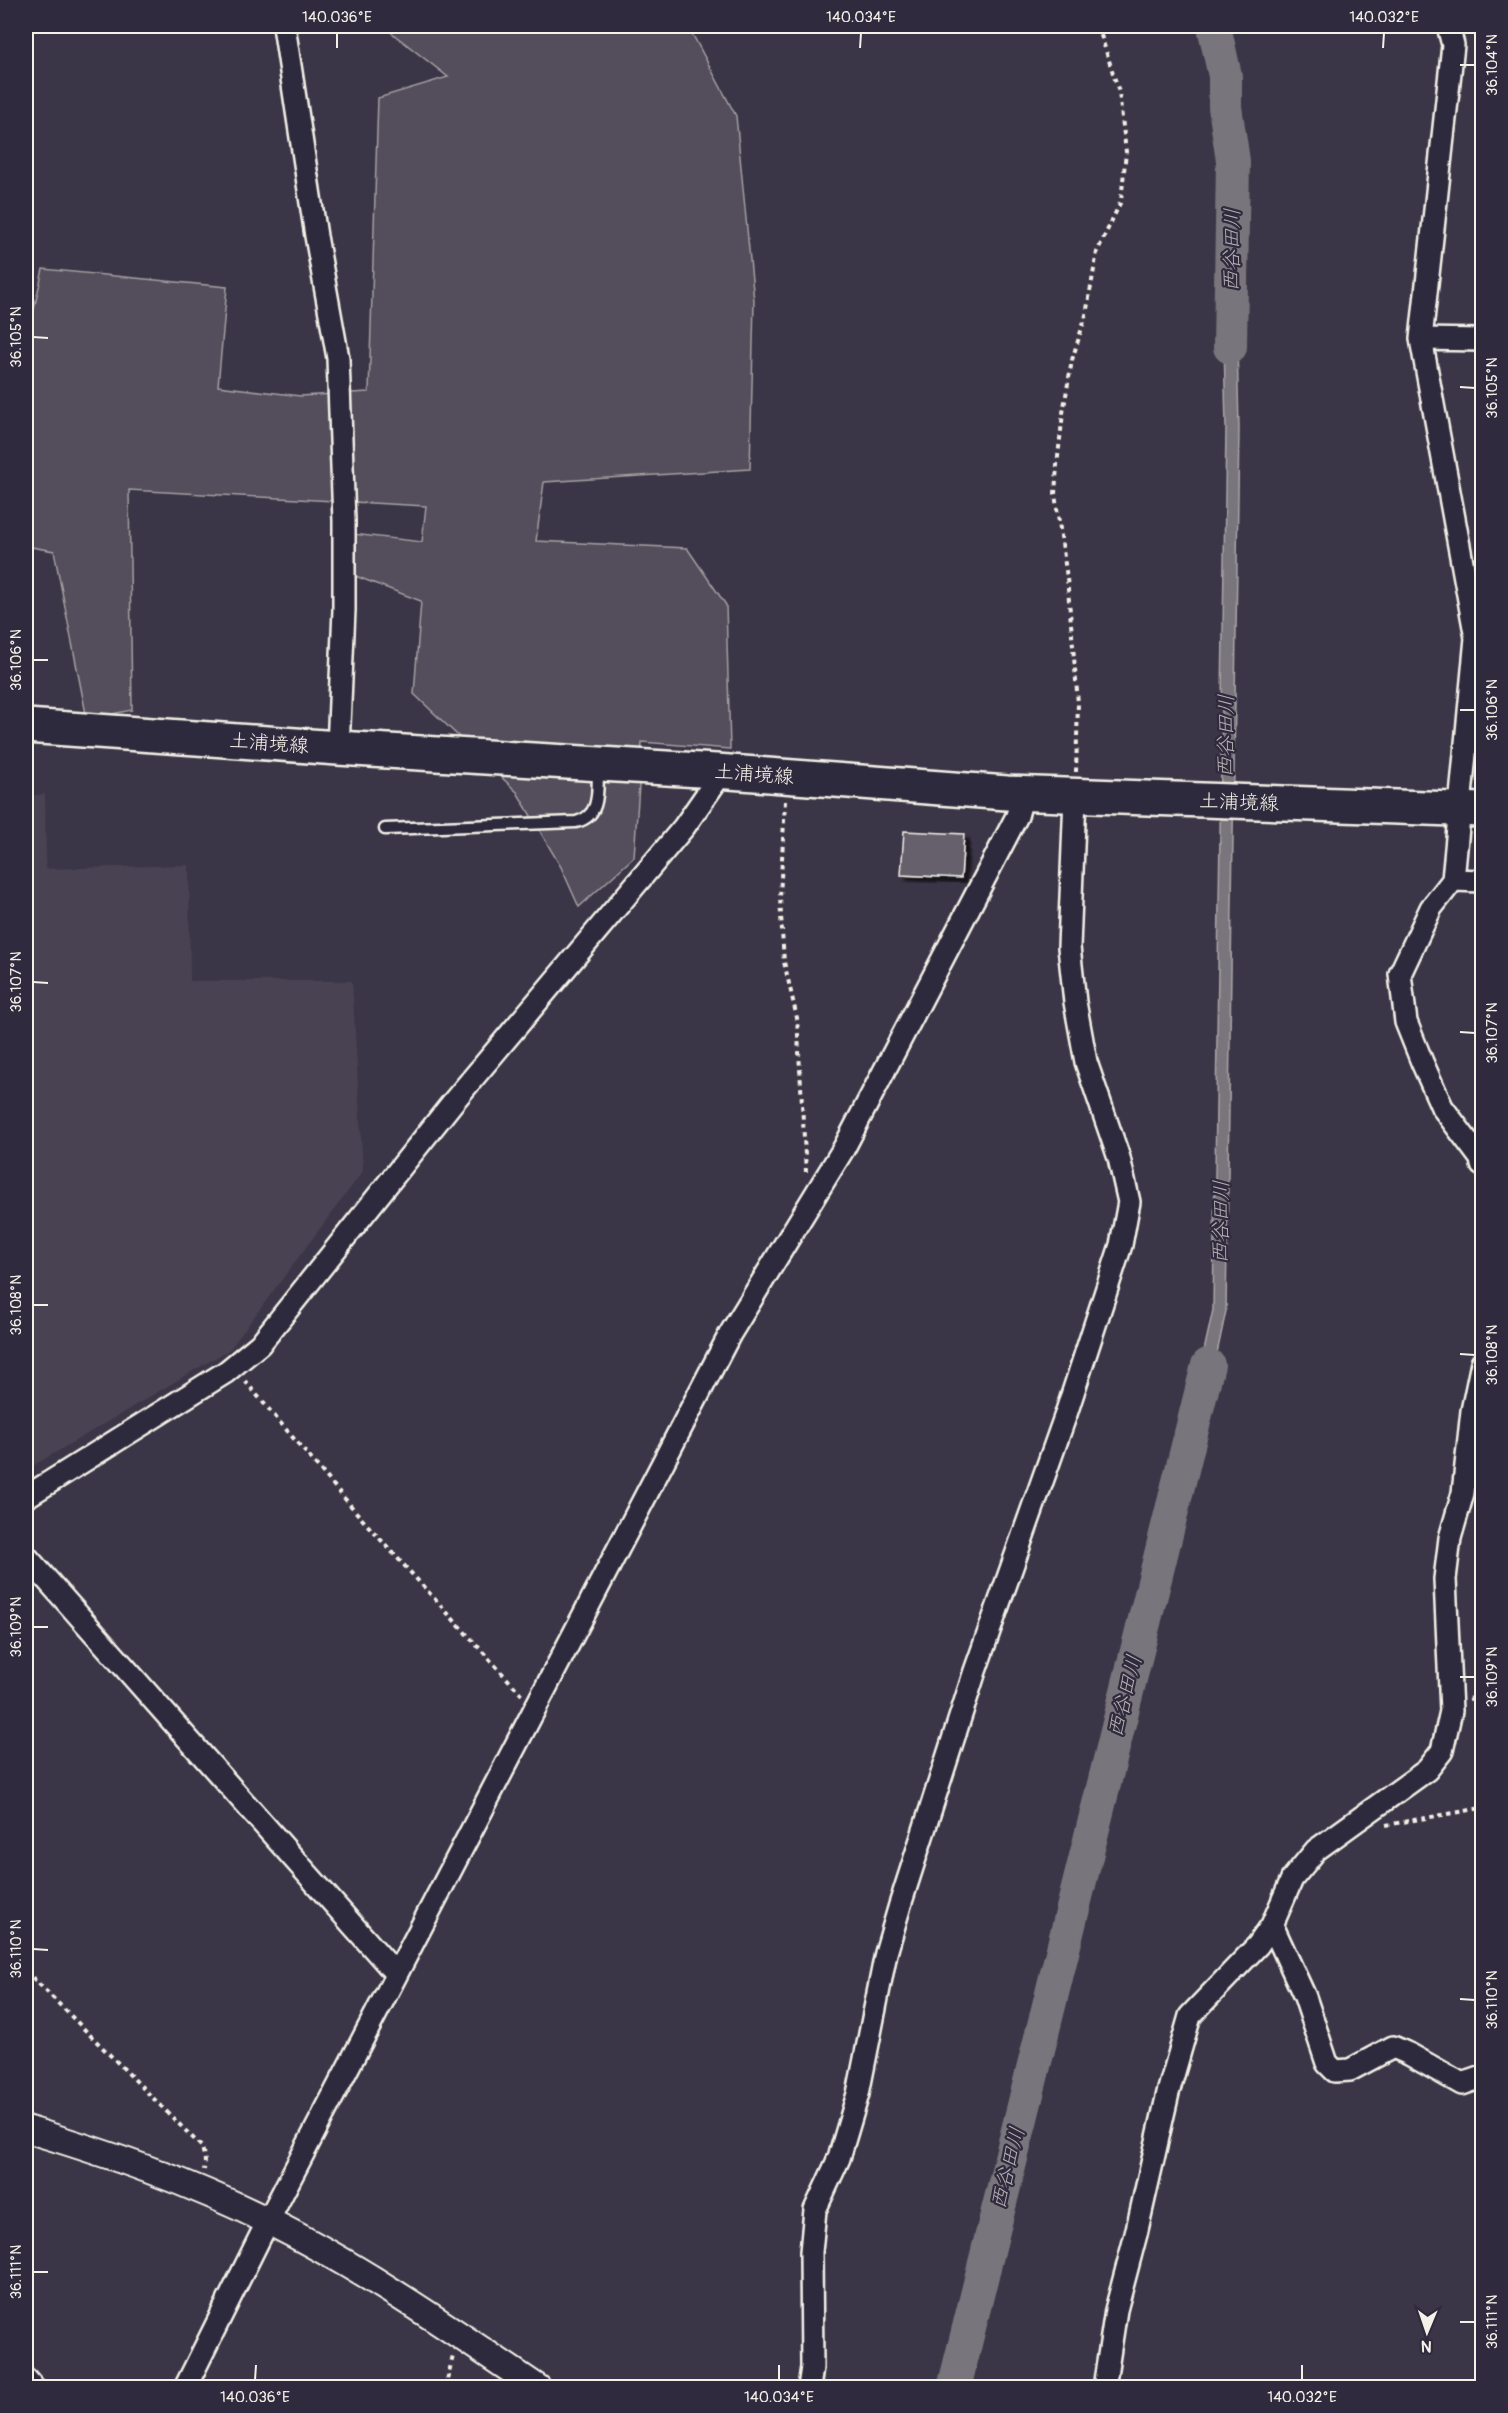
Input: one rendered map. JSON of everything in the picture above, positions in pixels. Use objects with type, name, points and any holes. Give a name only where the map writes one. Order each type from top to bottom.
[{"type":"main road","name":"土浦境線","points":[[26,726],[1075,797],[1471,809]]},
{"type":"street","points":[[284,26],[316,236],[338,358],[344,521],[344,610],[338,748]]},
{"type":"street","points":[[1448,26],[1453,45],[1421,339],[1476,638],[1471,809],[1453,880],[1431,908],[1400,974],[1406,1022],[1422,1062],[1442,1107],[1482,1161]]},
{"type":"street","points":[[1421,339],[1482,340]]},
{"type":"street","points":[[26,1497],[233,1367],[260,1344],[453,1102],[684,827],[716,781],[716,771]]},
{"type":"street","points":[[185,2388],[268,2221],[730,1334],[844,1148],[1017,816],[1023,794]]},
{"type":"street","points":[[809,2388],[812,2367],[811,2252],[815,2210],[839,2158],[858,2094],[886,1953],[900,1905],[975,1671],[1066,1414],[1121,1245],[1129,1202],[1119,1158],[1086,1062],[1075,1002],[1069,947],[1075,797]]},
{"type":"street","points":[[1453,880],[1482,880]]},
{"type":"street","points":[[1104,2388],[1116,2310],[1168,2093],[1190,2016],[1258,1945],[1272,1924],[1292,1879],[1316,1850],[1427,1770],[1442,1751],[1451,1711],[1445,1579],[1450,1538],[1472,1491],[1472,1411],[1482,1364]]},
{"type":"street","points":[[26,1556],[396,1974]]},
{"type":"street","points":[[1272,1924],[1305,1997],[1324,2056],[1335,2071],[1350,2070],[1393,2048],[1409,2054],[1462,2084],[1482,2077]]},
{"type":"street","points":[[26,2129],[102,2152],[199,2188],[268,2221],[389,2289],[538,2388]]},
{"type":"street","points":[[26,2379],[33,2388]]},
{"type":"lane","points":[[385,829],[585,820],[596,808],[598,764]]},
{"type":"path","points":[[1075,797],[1078,703],[1067,578],[1055,494],[1057,465],[1071,360],[1086,315],[1097,252],[1121,201],[1126,152],[1119,92],[1098,26]]},
{"type":"path","points":[[786,776],[780,898],[782,931],[784,962],[797,1018],[806,1178],[812,1199]]},
{"type":"path","points":[[233,1367],[362,1518],[535,1709]]},
{"type":"path","points":[[1361,1816],[1369,1823],[1380,1825],[1482,1808]]},
{"type":"path","points":[[26,1971],[202,2147],[205,2161],[199,2188]]},
{"type":"path","points":[[445,2388],[459,2335]]},
{"type":"shaded area","points":[[383,26],[688,26],[736,116],[754,301],[750,469],[544,482],[536,541],[687,548],[726,605],[730,749],[642,742],[634,857],[579,907],[561,867],[517,792],[414,694],[421,601],[350,574],[353,534],[422,542],[426,506],[129,490],[132,710],[87,719],[54,551],[26,546],[26,345],[43,269],[227,287],[218,386],[300,396],[369,392],[378,98],[448,77]]},
{"type":"shaded area","points":[[45,794],[46,869],[189,865],[190,981],[352,981],[363,1171],[230,1349],[26,1470],[26,796]]},
{"type":"water","points":[[1223,301],[1236,302],[1239,428],[1226,1311],[1204,1414],[1191,1410],[1213,1310],[1226,428]]},
{"type":"building","points":[[904,831],[964,834],[961,878],[901,875]]},
{"type":"waterway","name":"西谷田川","points":[[1214,26],[1225,76],[1225,107],[1233,161],[1230,347]]},
{"type":"waterway","name":"西谷田川","points":[[954,2388],[1208,1365]]}]
